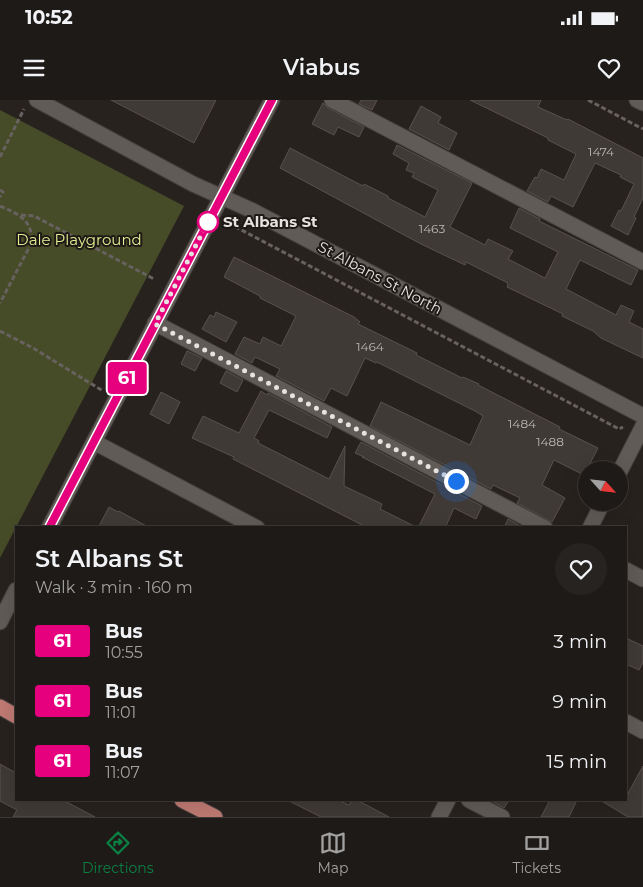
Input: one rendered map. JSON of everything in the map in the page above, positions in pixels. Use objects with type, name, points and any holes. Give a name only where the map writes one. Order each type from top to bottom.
[{"type":"main road","points":[[0,707],[15,715]]},
{"type":"main road","points":[[184,801],[215,817]]},
{"type":"street","points":[[50,526],[272,100]]},
{"type":"street","points":[[332,100],[643,262]]},
{"type":"street","points":[[637,100],[643,103]]},
{"type":"street","name":"St Albans St North","points":[[31,104],[192,184],[251,210],[643,416]]},
{"type":"street","points":[[155,324],[540,526]]},
{"type":"street","points":[[625,461],[643,426]]},
{"type":"street","points":[[94,442],[253,526]]},
{"type":"street","points":[[591,526],[598,511]]},
{"type":"street","points":[[627,571],[643,579]]},
{"type":"street","points":[[0,622],[15,592]]},
{"type":"street","points":[[627,723],[643,731]]},
{"type":"street","points":[[439,817],[447,801]]},
{"type":"street","points":[[471,801],[502,817]]},
{"type":"path","points":[[588,100],[643,128]]},
{"type":"path","points":[[0,157],[31,104]]},
{"type":"path","points":[[0,190],[3,192],[0,197]]},
{"type":"path","points":[[0,206],[21,215],[34,216],[154,279]]},
{"type":"path","points":[[0,302],[32,242],[32,230],[21,215]]},
{"type":"path","points":[[231,221],[232,225],[618,429],[623,427]]},
{"type":"path","points":[[0,331],[33,348],[116,399]]},
{"type":"green space","name":"Dale Playground","points":[[0,110],[184,206],[17,526],[15,526],[0,558]]},
{"type":"building","points":[[111,100],[216,100],[194,143]]},
{"type":"building","points":[[361,100],[377,100],[372,110],[359,104]]},
{"type":"building","points":[[470,100],[541,100],[538,107],[568,119],[643,158],[643,198],[628,235],[611,226],[619,210],[621,211],[634,184],[620,177],[621,175],[595,163],[573,207],[551,196],[548,202],[527,191],[535,177],[537,178],[541,169],[564,180],[576,154],[548,140],[548,138]]},
{"type":"building","points":[[323,103],[328,108],[364,127],[359,137],[338,127],[334,135],[312,124]]},
{"type":"building","points":[[421,106],[441,117],[438,123],[457,133],[449,150],[409,129]]},
{"type":"building","points":[[397,145],[472,183],[450,227],[485,245],[488,239],[513,251],[508,259],[545,278],[558,252],[510,228],[519,208],[540,219],[539,221],[638,270],[631,285],[580,260],[566,289],[616,315],[621,305],[634,311],[629,322],[643,329],[643,358],[601,338],[593,331],[562,316],[563,314],[507,287],[508,284],[506,282],[466,262],[465,265],[421,244],[280,168],[290,148],[363,186],[364,184],[388,196],[388,198],[425,217],[438,190],[412,177],[414,173],[406,170],[409,163],[393,154]]},
{"type":"building","points":[[234,257],[354,317],[360,322],[358,324],[462,378],[479,384],[560,427],[559,429],[598,448],[591,461],[578,461],[578,472],[554,460],[542,485],[565,498],[552,522],[517,503],[520,498],[493,485],[491,489],[370,426],[381,402],[470,445],[483,416],[475,411],[377,362],[365,358],[347,396],[331,388],[324,401],[276,376],[280,369],[255,357],[252,363],[235,354],[244,337],[260,344],[263,337],[281,346],[296,316],[224,277]]},
{"type":"building","points":[[216,312],[237,322],[226,342],[202,329],[210,315],[214,317]]},
{"type":"building","points":[[187,351],[202,358],[195,371],[181,364]]},
{"type":"building","points":[[226,371],[243,380],[237,392],[220,383]]},
{"type":"building","points":[[261,391],[332,427],[327,438],[269,410],[254,438],[259,441],[258,443],[329,479],[345,446],[344,486],[382,504],[380,509],[414,526],[364,526],[233,459],[234,457],[192,438],[203,416],[239,433]]},
{"type":"building","points":[[161,392],[180,402],[169,424],[150,414]]},
{"type":"building","points":[[361,442],[482,506],[476,519],[454,508],[446,526],[419,526],[435,494],[355,453]]},
{"type":"building","points":[[109,507],[146,526],[99,526]]},
{"type":"building","points":[[508,519],[520,526],[505,526]]},
{"type":"building","points":[[627,638],[643,646],[643,662],[639,670],[627,664]]},
{"type":"building","points":[[0,764],[15,772],[15,801],[65,801],[95,817],[13,817],[17,810],[0,801]]},
{"type":"building","points":[[643,766],[643,817],[628,817],[602,801],[627,801],[627,795]]},
{"type":"building","points":[[289,801],[340,801],[349,805],[351,801],[359,801],[389,817],[321,817]]},
{"type":"building","points":[[492,801],[508,801],[504,808]]},
{"type":"building","points":[[549,801],[577,801],[569,817],[541,817]]},
{"type":"bus line","name":"61","points":[[50,526],[272,100]]},
{"type":"place","name":"St Albans St","points":[[208,222]]},
{"type":"route","points":[[208,222],[155,324],[456,481]]}]
